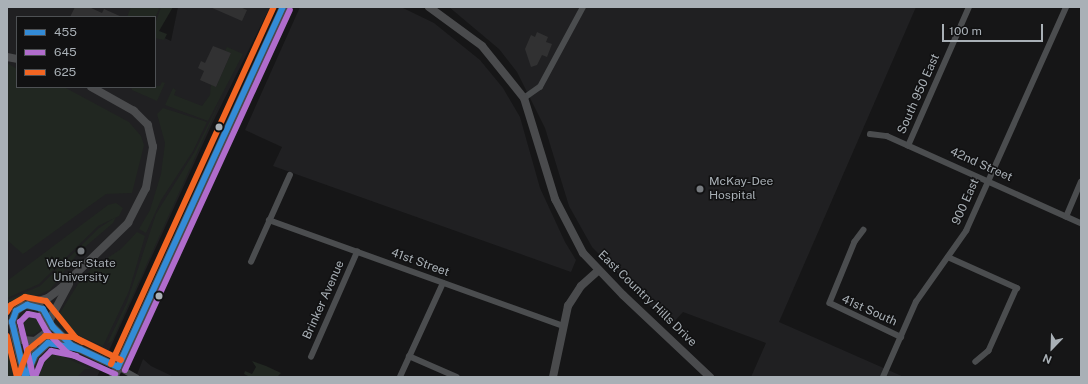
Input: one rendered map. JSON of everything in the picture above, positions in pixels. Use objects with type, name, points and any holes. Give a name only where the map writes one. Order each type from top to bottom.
[{"type":"main road","points":[[113,377],[283,7]]},
{"type":"street","points":[[429,7],[482,46],[524,98],[540,87],[583,7]]},
{"type":"street","name":"South 950 East","points":[[908,146],[969,7]]},
{"type":"street","name":"900 East","points":[[883,377],[916,302],[966,231],[1066,7]]},
{"type":"street","points":[[26,376],[13,330],[14,314],[27,305],[53,295],[123,229],[143,196],[153,147],[151,132],[144,118],[93,88]]},
{"type":"street","name":"East Country Hills Drive","points":[[524,98],[555,198],[583,253],[710,377]]},
{"type":"street","name":"42nd Street","points":[[870,134],[887,136],[1081,223]]},
{"type":"street","points":[[250,262],[290,175]]},
{"type":"street","points":[[1066,217],[1081,182]]},
{"type":"street","name":"41st Street","points":[[269,220],[563,326]]},
{"type":"street","name":"41st South","points":[[864,230],[855,242],[830,303],[833,307],[901,337]]},
{"type":"street","name":"Brinker Avenue","points":[[311,357],[357,252]]},
{"type":"street","points":[[948,257],[1017,288],[989,351],[976,362]]},
{"type":"street","points":[[553,377],[563,326],[573,296],[599,270]]},
{"type":"street","points":[[26,376],[28,356],[36,341],[47,332],[49,322],[76,272]]},
{"type":"street","points":[[400,377],[442,283]]},
{"type":"street","points":[[27,305],[40,307],[49,322],[71,345]]},
{"type":"street","points":[[13,330],[23,340],[71,345],[136,377]]},
{"type":"street","points":[[26,376],[35,355],[48,343]]},
{"type":"street","points":[[409,356],[457,377]]},
{"type":"shaded area","name":"Weber State University","points":[[7,7],[167,7],[156,34],[171,41],[178,7],[270,7],[212,124],[97,377],[7,377]]},
{"type":"shaded area","points":[[131,7],[158,7],[159,9],[156,16],[127,16]]},
{"type":"shaded area","points":[[161,7],[173,7],[159,31],[167,34],[164,40],[156,38],[156,21]]},
{"type":"shaded area","points":[[300,7],[401,7],[434,23],[480,60],[503,88],[520,117],[540,188],[565,242],[576,260],[571,272],[273,166],[282,147],[245,130]]},
{"type":"shaded area","name":"McKay-Dee Hospital","points":[[449,7],[916,7],[779,322],[904,377],[751,377],[766,343],[683,312],[670,326],[592,247],[569,206],[545,128],[517,72],[499,49]]},
{"type":"shaded area","points":[[227,47],[243,54],[208,121],[165,105],[173,88],[176,90],[174,95],[202,106],[210,95],[211,84],[216,87],[231,53],[225,51]]},
{"type":"shaded area","points":[[7,63],[16,68],[16,88],[66,88],[129,122],[141,136],[144,145],[132,193],[106,194],[23,254],[7,240]]},
{"type":"shaded area","points":[[162,82],[165,83],[157,101],[132,90],[131,88],[156,88],[156,86],[160,86]]},
{"type":"shaded area","points":[[224,93],[112,341],[107,344],[127,302],[156,214],[195,151]]},
{"type":"shaded area","points":[[163,108],[207,122],[193,151],[161,200],[146,233],[139,229],[150,210],[161,174],[165,143],[157,114]]},
{"type":"shaded area","points":[[116,203],[123,208],[119,216],[98,226],[39,284],[7,298],[7,281],[108,205]]},
{"type":"shaded area","points":[[116,217],[113,223],[78,253],[50,290],[13,306],[7,317],[7,300],[40,286],[99,228]]},
{"type":"shaded area","points":[[137,232],[145,236],[129,291],[103,346],[64,329],[59,321],[60,313],[78,284],[91,269],[121,249]]},
{"type":"shaded area","points":[[30,311],[39,314],[42,323],[39,332],[30,335],[21,332],[18,323],[21,314]]},
{"type":"shaded area","points":[[7,330],[13,355],[14,377],[7,377]]},
{"type":"shaded area","points":[[46,353],[62,356],[91,369],[85,369],[77,377],[34,377],[35,359]]},
{"type":"shaded area","points":[[143,359],[151,366],[174,377],[136,377]]},
{"type":"shaded area","points":[[252,361],[281,373],[277,377],[250,377],[244,374],[245,371],[252,374],[256,367]]},
{"type":"building","points":[[75,7],[89,7],[102,13],[104,9],[120,16],[70,16]]},
{"type":"building","points":[[210,7],[240,7],[247,10],[242,21]]},
{"type":"building","points":[[537,32],[548,37],[546,42],[552,44],[547,57],[542,55],[537,65],[531,67],[525,49],[531,35],[535,37]]},
{"type":"building","points":[[213,46],[231,53],[216,87],[200,80],[204,71],[198,68],[201,61],[205,63]]},
{"type":"transit line","name":"625","points":[[111,364],[274,7]]},
{"type":"transit line","name":"455","points":[[118,367],[283,7]]},
{"type":"transit line","name":"645","points":[[125,370],[290,10]]},
{"type":"transit line","name":"625","points":[[7,312],[11,305],[25,297],[46,301],[76,338],[121,360]]},
{"type":"transit line","name":"455","points":[[25,377],[12,322],[16,311],[27,305],[43,309],[53,327],[71,345],[118,367]]},
{"type":"transit line","name":"645","points":[[33,375],[20,322],[28,314],[38,316],[47,332],[66,352],[115,374]]},
{"type":"transit line","name":"625","points":[[7,336],[17,377]]},
{"type":"transit line","name":"625","points":[[19,374],[28,350],[45,336],[73,337],[83,342]]},
{"type":"transit line","name":"455","points":[[26,377],[35,355],[48,343],[80,349]]},
{"type":"transit line","name":"645","points":[[35,377],[42,360],[51,351],[77,356]]},
{"type":"place","name":"McKay-Dee Hospital","points":[[700,189]]},
{"type":"place","name":"Weber State University","points":[[81,251]]}]
